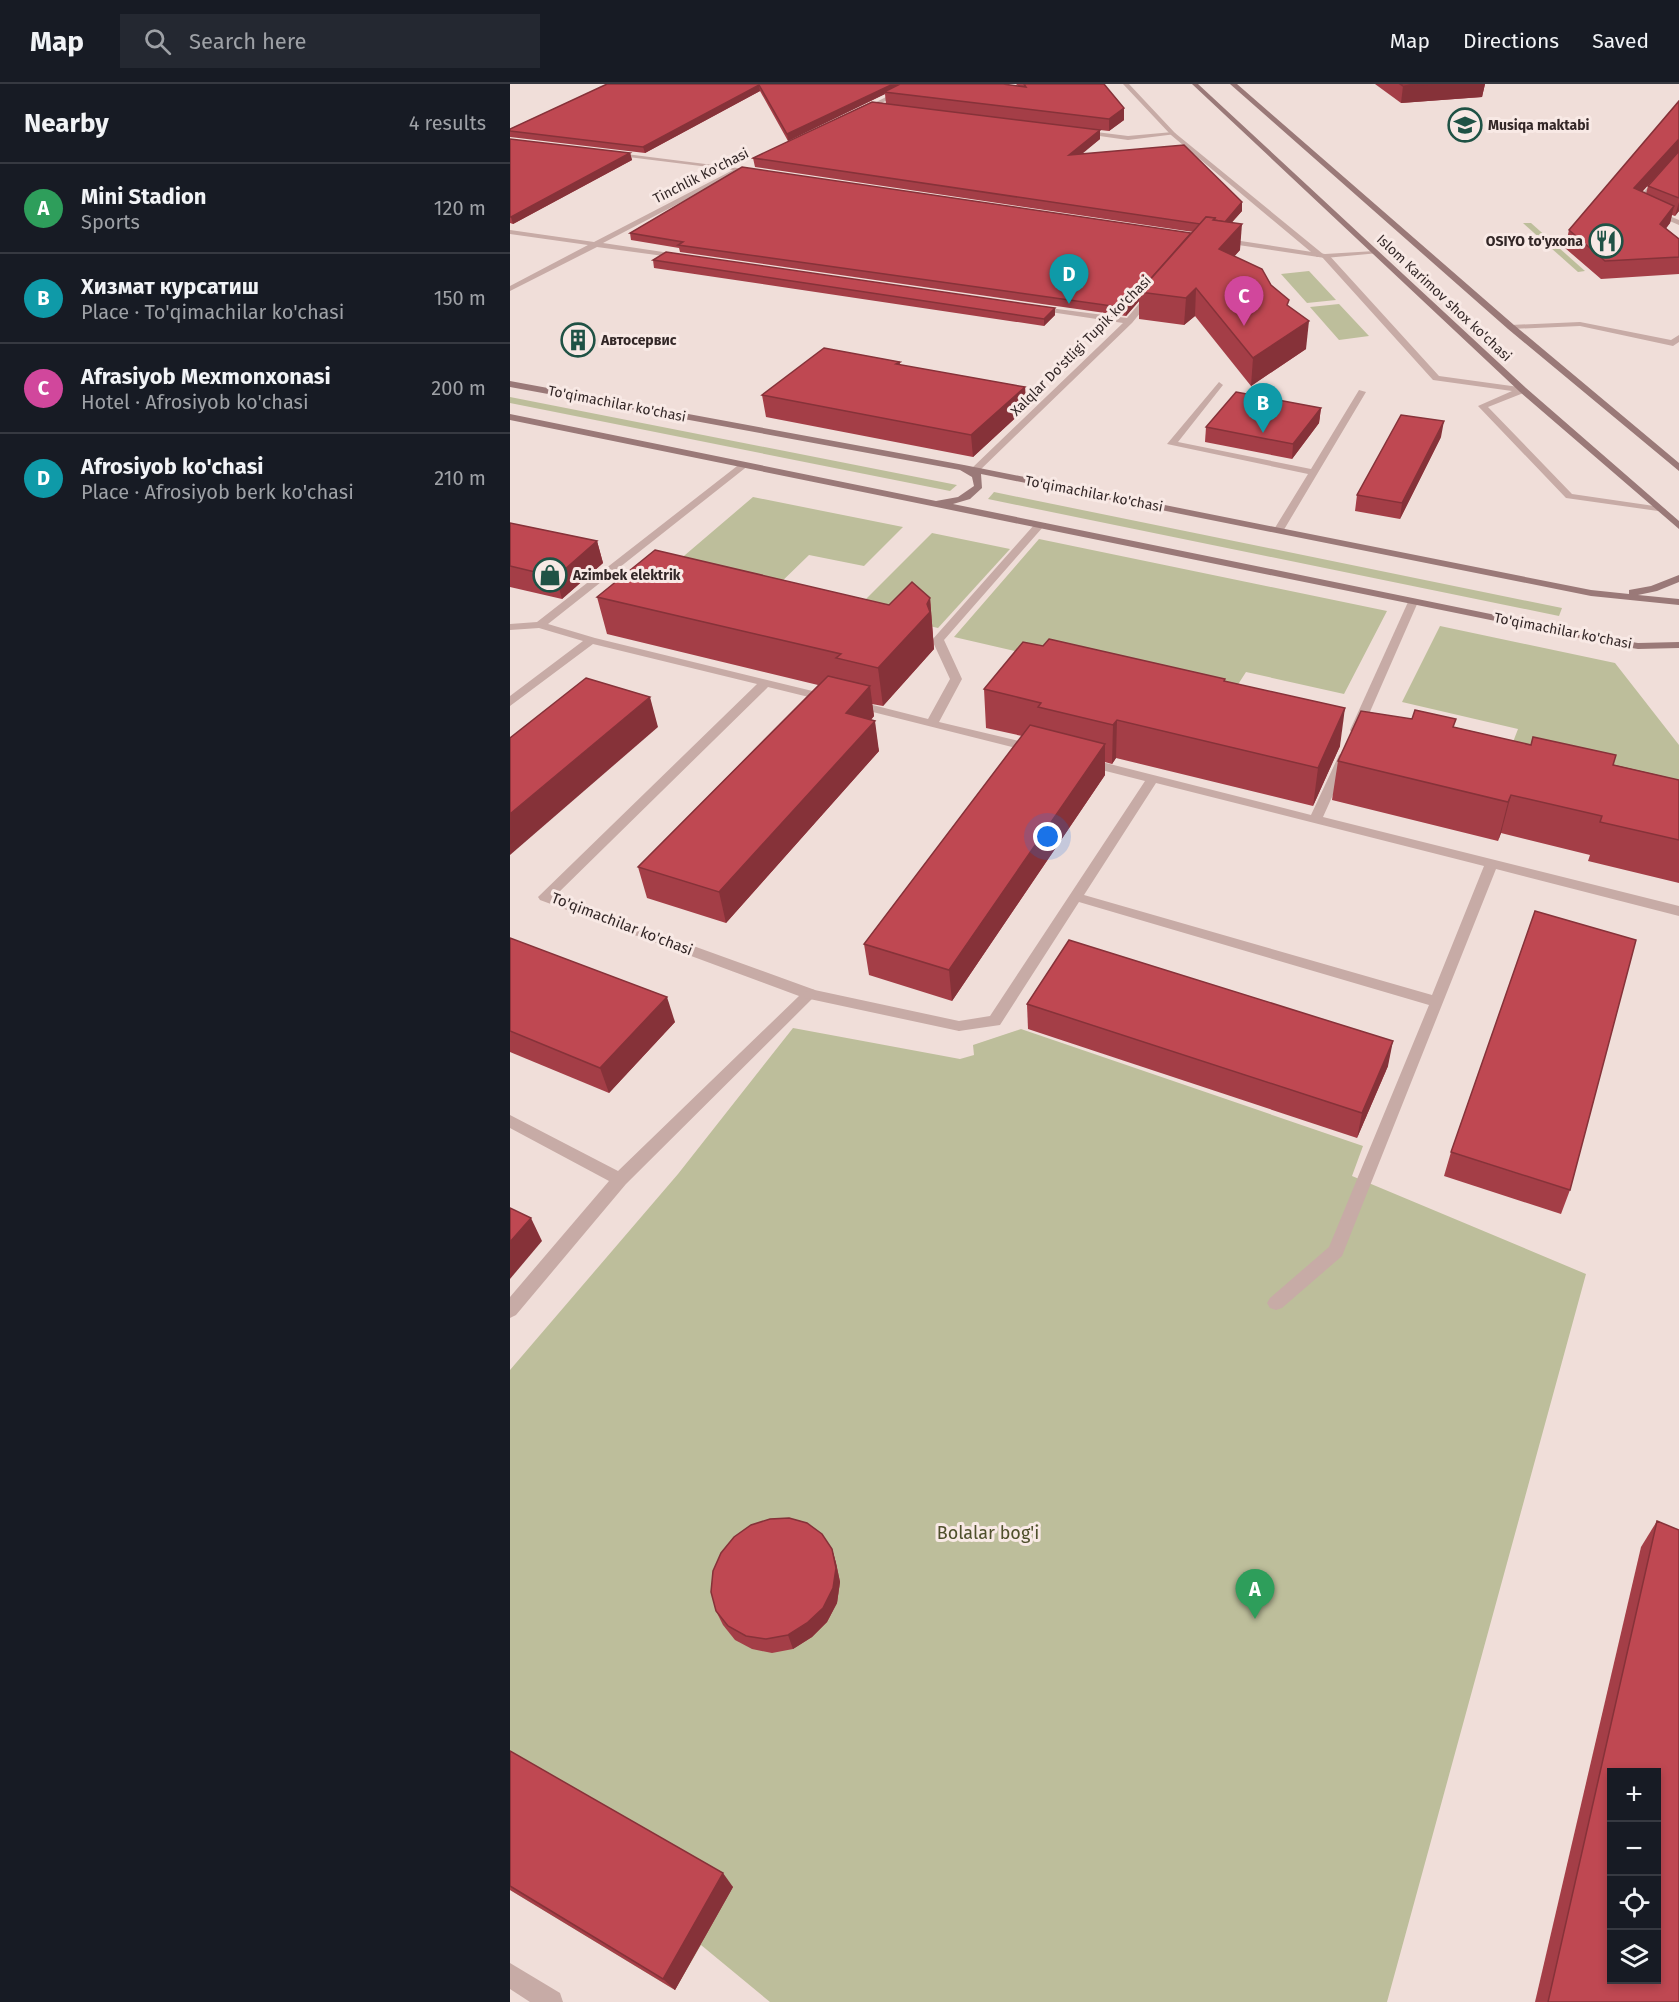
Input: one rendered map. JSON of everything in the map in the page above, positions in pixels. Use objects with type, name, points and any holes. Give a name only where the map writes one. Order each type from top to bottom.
[{"type":"main road","name":"Islom Karimov shox ko'chasi","points":[[1195,84],[1523,390],[1679,526]]},
{"type":"main road","name":"Islom Karimov shox ko'chasi","points":[[1233,84],[1511,327],[1679,468]]},
{"type":"main road","name":"To'qimachilar ko'chasi","points":[[510,384],[969,470],[1591,593],[1679,602]]},
{"type":"main road","name":"To'qimachilar ko'chasi","points":[[510,417],[1038,527],[1638,646],[1679,645]]},
{"type":"main road","points":[[931,504],[953,502],[971,496],[979,486],[977,476],[969,470]]},
{"type":"main road","points":[[1591,593],[1640,592],[1679,578]]},
{"type":"main road","points":[[1638,646],[1679,654]]},
{"type":"street","points":[[852,116],[916,84]]},
{"type":"street","points":[[1126,84],[1173,134],[1323,255],[1436,378],[1523,390]]},
{"type":"street","points":[[872,106],[884,107]]},
{"type":"street","points":[[1070,131],[1128,138],[1173,134]]},
{"type":"street","points":[[602,152],[763,172]]},
{"type":"street","points":[[1679,155],[1636,205],[1679,223]]},
{"type":"street","name":"Tinchlik Ko'chasi","points":[[510,289],[750,164]]},
{"type":"street","points":[[510,232],[691,258]]},
{"type":"street","points":[[1214,239],[1323,255],[1375,253]]},
{"type":"street","name":"Xalqlar Do'stligi Tupik ko'chasi","points":[[969,470],[1129,321],[1158,288]]},
{"type":"street","points":[[1022,306],[1129,321]]},
{"type":"street","points":[[1511,327],[1580,324],[1677,341]]},
{"type":"street","points":[[1219,386],[1172,444],[1313,472]]},
{"type":"street","points":[[1523,390],[1482,406],[1569,496],[1661,510]]},
{"type":"street","points":[[1278,531],[1362,392]]},
{"type":"street","points":[[540,625],[744,465]]},
{"type":"street","points":[[932,723],[956,679],[938,640],[1038,527]]},
{"type":"street","points":[[1315,820],[1413,602]]},
{"type":"street","points":[[510,627],[540,625],[591,640],[1048,752]]},
{"type":"street","points":[[510,702],[591,640]]},
{"type":"street","name":"To'qimachilar ko'chasi","points":[[766,682],[545,897],[810,994],[958,1026],[995,1021],[1153,778]]},
{"type":"street","points":[[1071,758],[1679,911]]},
{"type":"street","points":[[1276,1303],[1336,1251],[1492,863]]},
{"type":"street","points":[[1076,897],[1437,1002]]},
{"type":"street","points":[[510,1310],[620,1179],[810,994]]},
{"type":"street","points":[[510,1121],[620,1179]]},
{"type":"street","points":[[510,1975],[551,2002]]},
{"type":"green space","points":[[1523,223],[1531,223],[1585,271],[1578,272]]},
{"type":"green space","points":[[1309,271],[1336,300],[1307,303],[1281,274]]},
{"type":"green space","points":[[1339,304],[1369,336],[1339,340],[1310,307]]},
{"type":"green space","points":[[510,397],[957,485],[950,491],[510,403]]},
{"type":"green space","points":[[994,492],[1562,608],[1559,616],[988,499]]},
{"type":"green space","points":[[753,497],[903,527],[864,566],[809,555],[773,590],[671,567]]},
{"type":"green space","points":[[932,533],[1010,549],[938,628],[856,609]]},
{"type":"green space","points":[[1039,539],[1387,611],[1344,694],[1246,672],[1228,700],[954,637]]},
{"type":"green space","points":[[1440,626],[1615,663],[1679,745],[1679,804],[1505,763],[1518,729],[1402,702]]},
{"type":"green space","name":"Bolalar bog'i","points":[[793,1028],[960,1059],[974,1055],[973,1045],[1021,1029],[1363,1146],[1352,1176],[1586,1274],[1387,2002],[770,2002],[701,1945],[675,1990],[510,1890],[510,1370],[678,1174]]},
{"type":"building","points":[[607,84],[893,84],[787,134],[759,85],[643,147],[510,131]]},
{"type":"building","points":[[900,84],[1003,84],[1026,87],[1024,84],[1104,84],[1124,108],[1109,119],[884,92]]},
{"type":"building","points":[[1400,84],[1432,84],[1403,86]]},
{"type":"building","points":[[1679,101],[1679,139],[1634,188],[1674,206],[1660,224],[1679,239],[1679,257],[1605,261],[1569,230]]},
{"type":"building","points":[[872,102],[1100,130],[1069,155],[1184,145],[1242,202],[1225,222],[1206,217],[1200,224],[753,158]]},
{"type":"building","points":[[510,139],[630,153],[510,217]]},
{"type":"building","points":[[1679,151],[1679,198],[1648,186]]},
{"type":"building","points":[[742,167],[1191,233],[1126,308],[678,245],[683,242],[630,233]]},
{"type":"building","points":[[1206,217],[1242,224],[1219,249],[1262,269],[1271,285],[1289,300],[1287,305],[1309,321],[1253,358],[1196,288],[1186,298],[1139,292]]},
{"type":"building","points":[[666,252],[1055,308],[1044,319],[653,260]]},
{"type":"building","points":[[824,348],[900,362],[896,364],[1025,387],[971,435],[762,395]]},
{"type":"building","points":[[1236,392],[1321,408],[1293,444],[1206,427]]},
{"type":"building","points":[[1401,415],[1444,421],[1402,503],[1357,495]]},
{"type":"building","points":[[510,523],[597,541],[556,577],[510,566]]},
{"type":"building","points":[[655,550],[889,605],[912,582],[930,598],[927,604],[930,612],[878,668],[836,658],[841,654],[597,597]]},
{"type":"building","points":[[1049,639],[1345,708],[1318,768],[1117,720],[1113,725],[1038,707],[1041,703],[984,689],[1023,642],[1043,646]]},
{"type":"building","points":[[828,676],[870,686],[846,713],[875,721],[719,892],[638,867]]},
{"type":"building","points":[[586,678],[650,697],[510,814],[510,738]]},
{"type":"building","points":[[1415,710],[1456,719],[1453,727],[1531,745],[1533,737],[1616,755],[1613,765],[1679,780],[1679,840],[1600,822],[1602,816],[1511,795],[1508,802],[1338,761],[1361,711],[1412,719]]},
{"type":"building","points":[[1030,725],[1105,744],[949,970],[864,944]]},
{"type":"building","points":[[1535,911],[1636,940],[1570,1190],[1451,1152]]},
{"type":"building","points":[[510,938],[667,997],[600,1068],[510,1031]]},
{"type":"building","points":[[1069,940],[1393,1041],[1362,1113],[1027,1004]]},
{"type":"building","points":[[510,1208],[531,1218],[510,1242]]},
{"type":"building","points":[[789,1518],[807,1523],[822,1534],[832,1549],[836,1568],[833,1588],[823,1608],[807,1623],[788,1635],[766,1639],[746,1636],[728,1626],[716,1611],[711,1592],[713,1571],[721,1553],[734,1537],[751,1525],[770,1519]]},
{"type":"building","points":[[1657,1521],[1679,1530],[1679,2002],[1548,2002]]},
{"type":"building","points":[[510,1751],[723,1873],[663,1979],[510,1886]]},
{"type":"place","name":"Musiqa maktabi","points":[[1465,125]]},
{"type":"place","name":"OSIYO to'yxona","points":[[1606,241]]},
{"type":"place","name":"Afrosiyob ko'chasi","points":[[1069,304]]},
{"type":"place","name":"Afrasiyob Mexmonxonasi","points":[[1244,326]]},
{"type":"place","name":"Автосервис","points":[[578,340]]},
{"type":"place","name":"Хизмат курсатиш","points":[[1263,433]]},
{"type":"place","name":"Azimbek elektrik","points":[[550,575]]},
{"type":"place","name":"Mini Stadion","points":[[1255,1619]]}]
